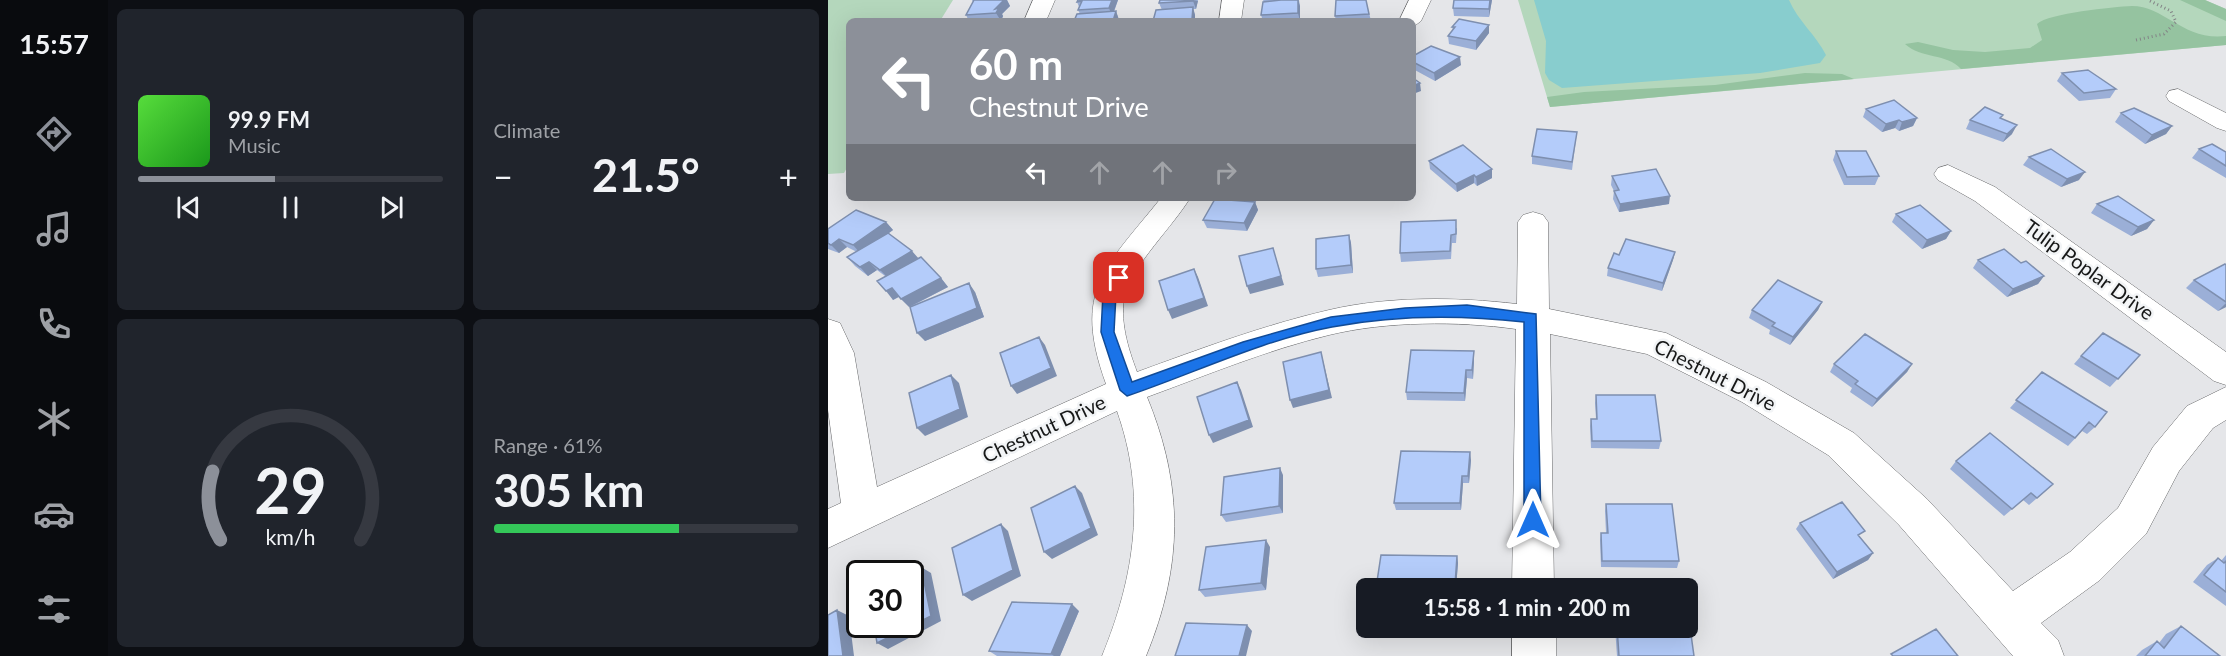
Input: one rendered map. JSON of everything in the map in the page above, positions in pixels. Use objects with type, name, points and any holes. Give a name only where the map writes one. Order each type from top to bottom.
[{"type":"street","points":[[1036,18],[1044,0]]},
{"type":"street","points":[[1230,18],[1233,0]]},
{"type":"street","points":[[1411,18],[1420,0]]},
{"type":"street","points":[[2178,96],[2226,123]]},
{"type":"street","name":"Tulip Poplar Drive","points":[[1948,174],[1985,194],[2226,371]]},
{"type":"street","points":[[1124,656],[1133,637],[1155,554],[1149,453],[1107,332],[1109,294],[1174,201]]},
{"type":"street","points":[[1533,222],[1531,318],[1533,578]]},
{"type":"street","name":"Chestnut Drive","points":[[828,529],[1127,390],[1248,346],[1331,322],[1405,313],[1467,310],[1531,318],[1654,342],[1754,392],[1840,444],[1913,512],[2042,656]]},
{"type":"street","points":[[828,332],[837,353],[862,512]]},
{"type":"street","points":[[2010,619],[2085,566],[2132,520],[2166,459],[2200,417],[2226,402]]},
{"type":"street","points":[[1534,638],[1534,656]]},
{"type":"path","points":[[2136,40],[2160,36],[2173,29],[2176,22],[2171,12],[2148,0]]},
{"type":"green space","points":[[828,0],[953,0],[942,18],[846,18],[846,169],[844,173],[828,174]]},
{"type":"green space","points":[[1518,0],[2205,0],[2226,9],[2226,45],[1550,107]]},
{"type":"green space","points":[[2180,0],[2205,0],[2226,9],[2226,21]]},
{"type":"green space","points":[[2132,6],[2155,11],[2186,29],[2198,33],[2226,36],[2226,45],[1961,69],[1949,60],[1919,52],[1905,44],[1918,42],[1953,50],[1985,52],[2030,48],[2042,40],[2037,24],[2044,20],[2082,11]]},
{"type":"green space","points":[[1805,73],[1842,74],[1854,79],[1550,107],[1547,97],[1584,92],[1715,85]]},
{"type":"water","points":[[1534,0],[1789,0],[1826,55],[1820,63],[1760,73],[1562,88],[1549,80],[1545,73],[1546,41]]},
{"type":"building","points":[[974,0],[1004,0],[995,9],[999,8],[996,13],[966,15]]},
{"type":"building","points":[[1078,0],[1112,0],[1109,8],[1078,10],[1082,1],[1077,2]]},
{"type":"building","points":[[1160,0],[1193,0],[1193,1],[1159,3]]},
{"type":"building","points":[[1298,0],[1298,13],[1261,15],[1263,2]]},
{"type":"building","points":[[1336,0],[1366,0],[1369,14],[1335,16]]},
{"type":"building","points":[[1454,0],[1490,0],[1489,9],[1453,8]]},
{"type":"building","points":[[1193,7],[1192,18],[1154,18],[1156,10]]},
{"type":"building","points":[[1116,11],[1114,18],[1075,18],[1077,14]]},
{"type":"building","points":[[1459,19],[1489,25],[1476,41],[1448,36]]},
{"type":"building","points":[[1431,46],[1460,57],[1434,73],[1416,64],[1416,54]]},
{"type":"building","points":[[2088,70],[2116,89],[2084,93],[2062,73]]},
{"type":"building","points":[[1894,100],[1917,118],[1886,124],[1866,109]]},
{"type":"building","points":[[1985,107],[2003,115],[2000,118],[2017,125],[2007,134],[1970,120]]},
{"type":"building","points":[[2134,108],[2172,126],[2152,135],[2121,113]]},
{"type":"building","points":[[1537,129],[1577,132],[1572,162],[1532,156]]},
{"type":"building","points":[[2212,144],[2226,152],[2226,166],[2199,149]]},
{"type":"building","points":[[1463,145],[1492,169],[1456,184],[1429,161]]},
{"type":"building","points":[[2051,149],[2085,172],[2067,179],[2029,157]]},
{"type":"building","points":[[1836,151],[1866,151],[1879,176],[1847,177]]},
{"type":"building","points":[[1656,169],[1670,196],[1620,204],[1614,191],[1619,190],[1612,176]]},
{"type":"building","points":[[2118,196],[2154,220],[2138,227],[2097,204]]},
{"type":"building","points":[[1214,201],[1255,202],[1244,223],[1203,220]]},
{"type":"building","points":[[1920,205],[1951,231],[1927,240],[1896,214]]},
{"type":"building","points":[[856,210],[886,222],[853,245],[839,239],[831,245],[828,243],[828,229]]},
{"type":"building","points":[[1456,220],[1456,234],[1451,235],[1450,251],[1400,253],[1401,222]]},
{"type":"building","points":[[888,233],[912,251],[880,270],[869,262],[860,267],[847,257]]},
{"type":"building","points":[[1349,235],[1351,265],[1316,269],[1316,239]]},
{"type":"building","points":[[1626,239],[1675,252],[1663,283],[1608,268],[1614,253],[1619,255]]},
{"type":"building","points":[[1273,248],[1281,276],[1247,286],[1239,256]]},
{"type":"building","points":[[2004,249],[2021,263],[2026,261],[2044,276],[2013,289],[1978,260]]},
{"type":"building","points":[[921,257],[941,278],[901,299],[892,288],[886,291],[877,281]]},
{"type":"building","points":[[2226,265],[2226,302],[2194,280]]},
{"type":"building","points":[[1194,269],[1204,298],[1168,310],[1159,281]]},
{"type":"building","points":[[1778,280],[1822,302],[1793,337],[1772,326],[1775,323],[1752,310]]},
{"type":"building","points":[[969,283],[977,308],[917,333],[910,307]]},
{"type":"building","points":[[2103,333],[2140,355],[2118,379],[2081,356]]},
{"type":"building","points":[[1865,334],[1912,364],[1877,399],[1855,384],[1858,381],[1834,364]]},
{"type":"building","points":[[1039,337],[1051,368],[1011,386],[1000,353]]},
{"type":"building","points":[[1411,350],[1474,351],[1472,370],[1466,370],[1464,393],[1406,392]]},
{"type":"building","points":[[1321,352],[1329,390],[1290,400],[1283,362]]},
{"type":"building","points":[[2042,372],[2107,412],[2095,427],[2089,422],[2075,438],[2016,400]]},
{"type":"building","points":[[951,375],[960,409],[917,428],[909,393]]},
{"type":"building","points":[[1237,382],[1249,420],[1209,435],[1197,397]]},
{"type":"building","points":[[1596,395],[1655,395],[1661,441],[1592,441],[1591,419],[1597,419]]},
{"type":"building","points":[[1990,433],[2053,484],[2037,498],[2031,493],[2012,509],[1956,461]]},
{"type":"building","points":[[1401,451],[1470,452],[1468,476],[1462,476],[1460,503],[1394,503]]},
{"type":"building","points":[[1280,468],[1279,506],[1221,515],[1224,477]]},
{"type":"building","points":[[1075,486],[1091,528],[1044,552],[1031,508]]},
{"type":"building","points":[[1842,502],[1865,531],[1858,535],[1873,553],[1837,572],[1800,523]]},
{"type":"building","points":[[1606,504],[1672,504],[1679,561],[1602,561],[1601,533],[1608,533]]},
{"type":"building","points":[[1001,524],[1013,570],[963,595],[952,548]]},
{"type":"building","points":[[1266,540],[1261,583],[1199,590],[1206,547]]},
{"type":"building","points":[[1381,555],[1457,556],[1455,578],[1378,578]]},
{"type":"building","points":[[2218,558],[2224,563],[2226,561],[2226,592],[2204,575]]},
{"type":"building","points":[[924,582],[931,616],[924,620]]},
{"type":"building","points":[[1012,602],[1072,604],[1051,654],[989,651]]},
{"type":"building","points":[[837,610],[843,656],[828,656],[828,615]]},
{"type":"building","points":[[1186,623],[1247,625],[1239,656],[1175,656]]},
{"type":"building","points":[[2181,626],[2220,656],[2145,656],[2157,641],[2164,648]]},
{"type":"building","points":[[1936,629],[1958,656],[1893,656],[1891,654]]},
{"type":"building","points":[[876,638],[887,638],[877,643]]},
{"type":"building","points":[[1618,638],[1692,638],[1694,656],[1619,656]]},
{"type":"route","points":[[1119,278],[1109,294],[1107,332],[1127,390],[1248,346],[1331,322],[1405,313],[1467,310],[1531,318],[1533,520]]}]
